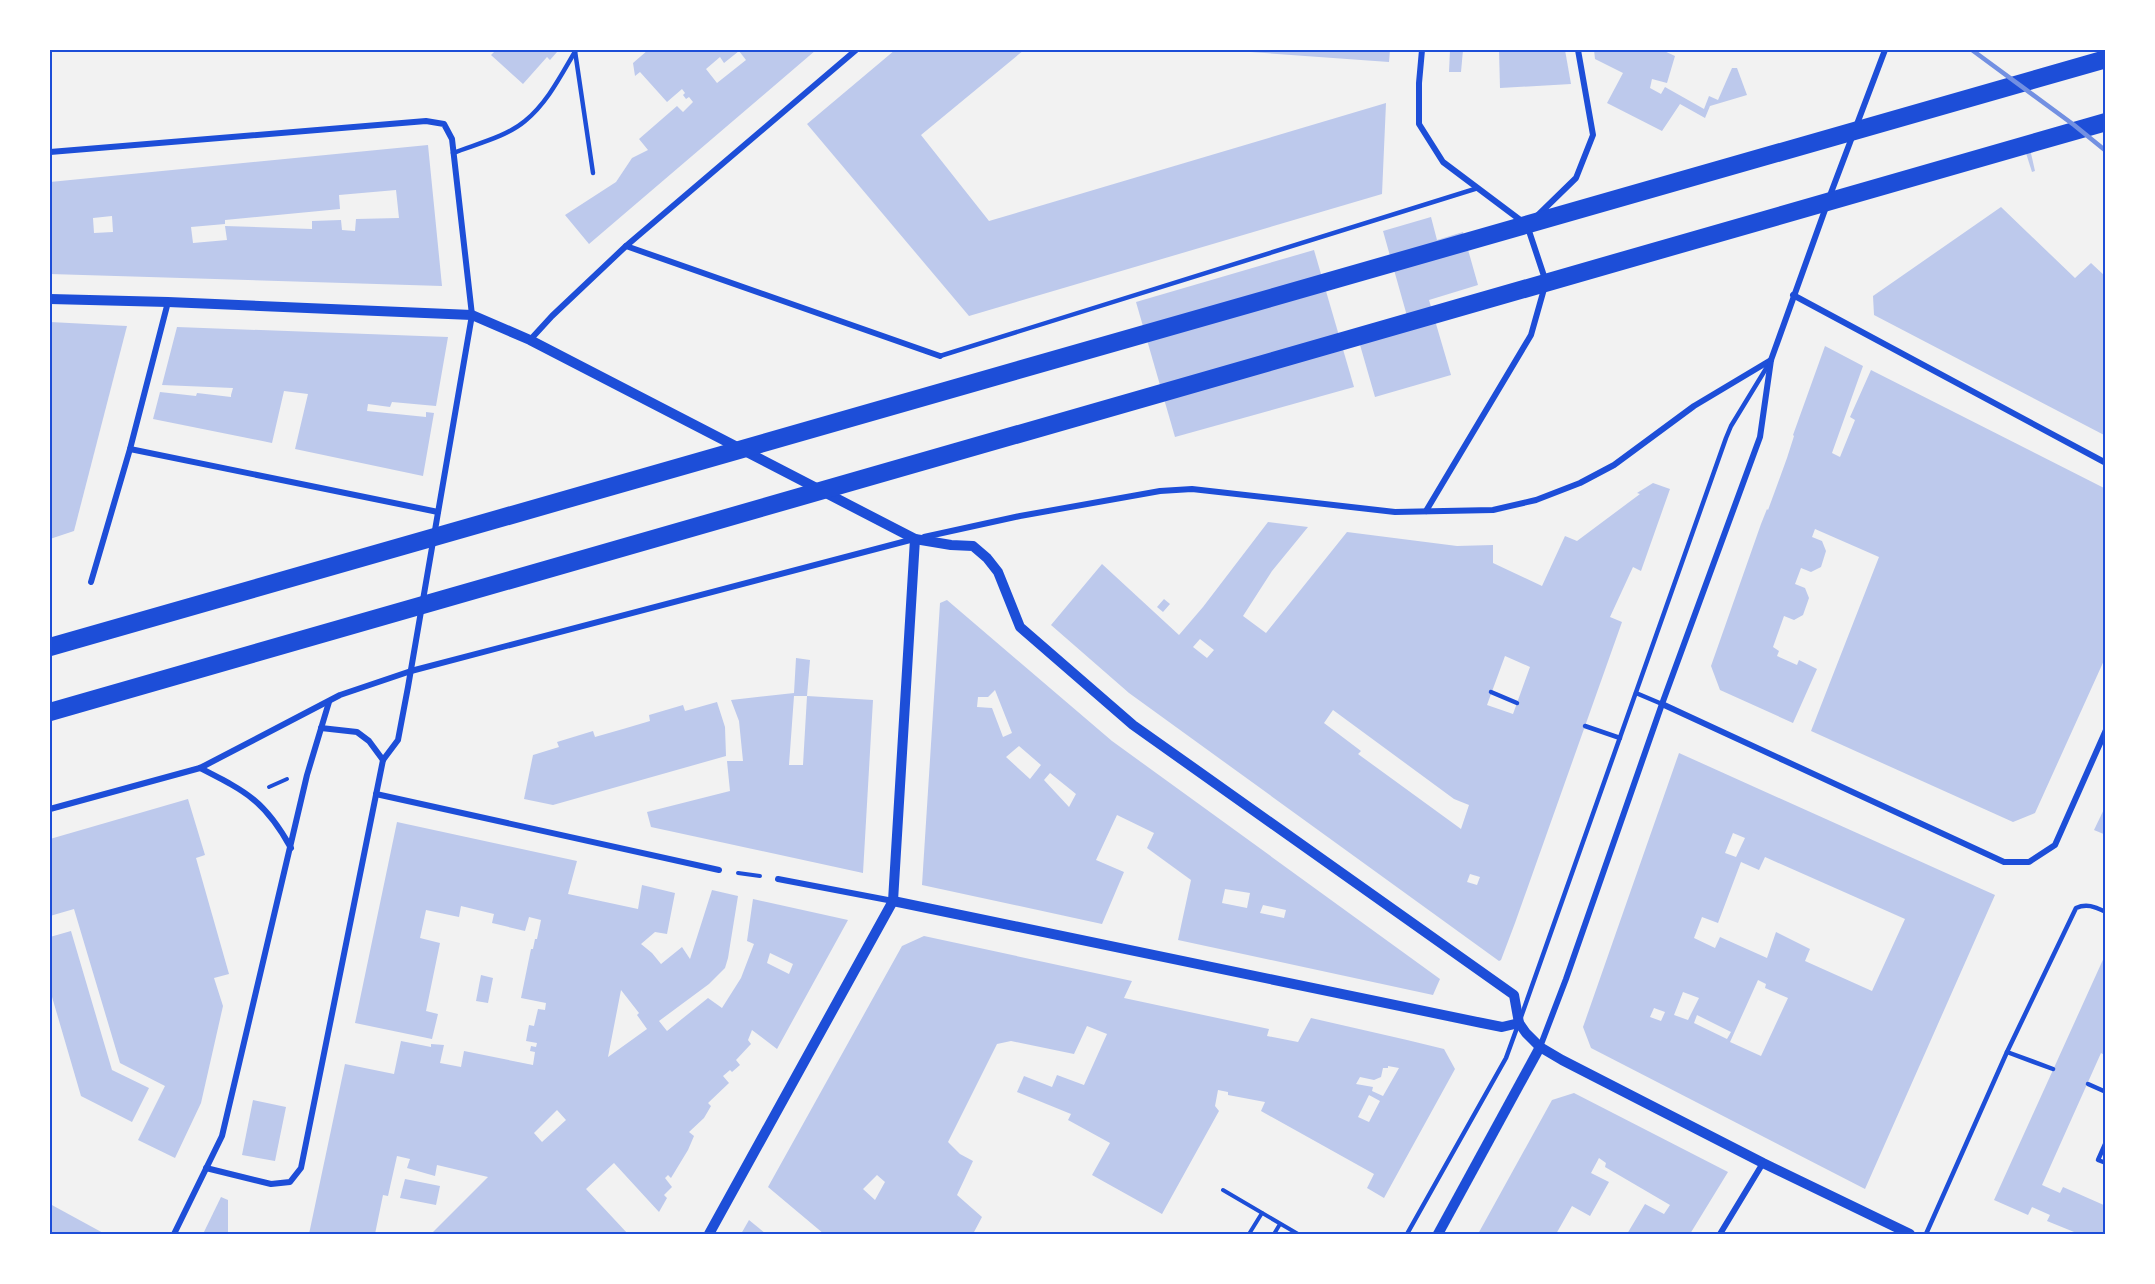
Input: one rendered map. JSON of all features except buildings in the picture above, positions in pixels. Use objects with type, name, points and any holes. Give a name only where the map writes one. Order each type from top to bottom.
[{"type":"highway","points":[[50,647],[2106,59]]},
{"type":"highway","points":[[50,711],[2106,122]]},
{"type":"street","points":[[530,340],[626,246],[856,50]]},
{"type":"street","points":[[1422,50],[1419,124],[1443,162],[1527,225],[1546,282],[1531,335],[1426,511]]},
{"type":"street","points":[[1527,225],[1576,178],[1593,135],[1578,50]]},
{"type":"street","points":[[1438,1234],[1540,1047],[1566,979],[1662,704],[1760,437],[1771,360],[1793,295],[1886,50]]},
{"type":"street","points":[[50,152],[426,120],[444,124],[452,139],[472,315],[398,740],[383,759],[301,1168],[290,1182],[271,1184],[206,1168]]},
{"type":"street","points":[[626,246],[940,356]]},
{"type":"street","points":[[1793,295],[2106,463]]},
{"type":"street","points":[[50,299],[472,315],[530,340],[915,539],[973,546],[998,572],[1020,627],[1133,725],[1514,995],[1519,1023],[1540,1047],[1763,1163],[1910,1234]]},
{"type":"street","points":[[91,582],[130,449],[168,302]]},
{"type":"street","points":[[50,809],[200,768],[340,695],[411,671],[915,539],[1020,516],[1160,491],[1192,489],[1395,512],[1493,510],[1536,500],[1580,483],[1614,465],[1694,406],[1771,360]]},
{"type":"street","points":[[130,449],[438,512]]},
{"type":"street","points":[[709,1234],[893,901],[915,539]]},
{"type":"street","points":[[174,1234],[222,1136],[307,775],[329,702]]},
{"type":"street","points":[[1662,704],[2004,862],[2029,862],[2055,845],[2106,730]]},
{"type":"street","points":[[321,728],[357,732],[369,741],[383,759]]},
{"type":"street","points":[[200,768],[240,788],[260,805],[276,822],[291,849]]},
{"type":"street","points":[[376,794],[719,870]]},
{"type":"street","points":[[778,879],[1502,1027],[1519,1023]]},
{"type":"street","points":[[1719,1234],[1763,1163]]},
{"type":"lane","points":[[453,153],[524,122],[547,98],[576,50]]},
{"type":"lane","points":[[576,50],[593,174]]},
{"type":"lane","points":[[940,356],[1478,188]]},
{"type":"lane","points":[[1407,1234],[1506,1058],[1731,426],[1771,360]]},
{"type":"lane","points":[[1491,692],[1517,703]]},
{"type":"lane","points":[[1636,693],[1662,704]]},
{"type":"lane","points":[[1585,726],[1620,738]]},
{"type":"lane","points":[[1926,1234],[2007,1052],[2076,908],[2082,905],[2092,906],[2106,912]]},
{"type":"lane","points":[[2007,1052],[2053,1069]]},
{"type":"lane","points":[[2088,1084],[2106,1092]]},
{"type":"lane","points":[[2106,1142],[2098,1160],[2106,1163]]},
{"type":"path","points":[[262,790],[293,776]]},
{"type":"path","points":[[719,870],[770,878]]},
{"type":"path","points":[[1223,1190],[1298,1234]]},
{"type":"path","points":[[1249,1234],[1262,1213]]},
{"type":"path","points":[[1274,1234],[1280,1224]]},
{"type":"railway","points":[[1972,50],[2106,151]]}]
